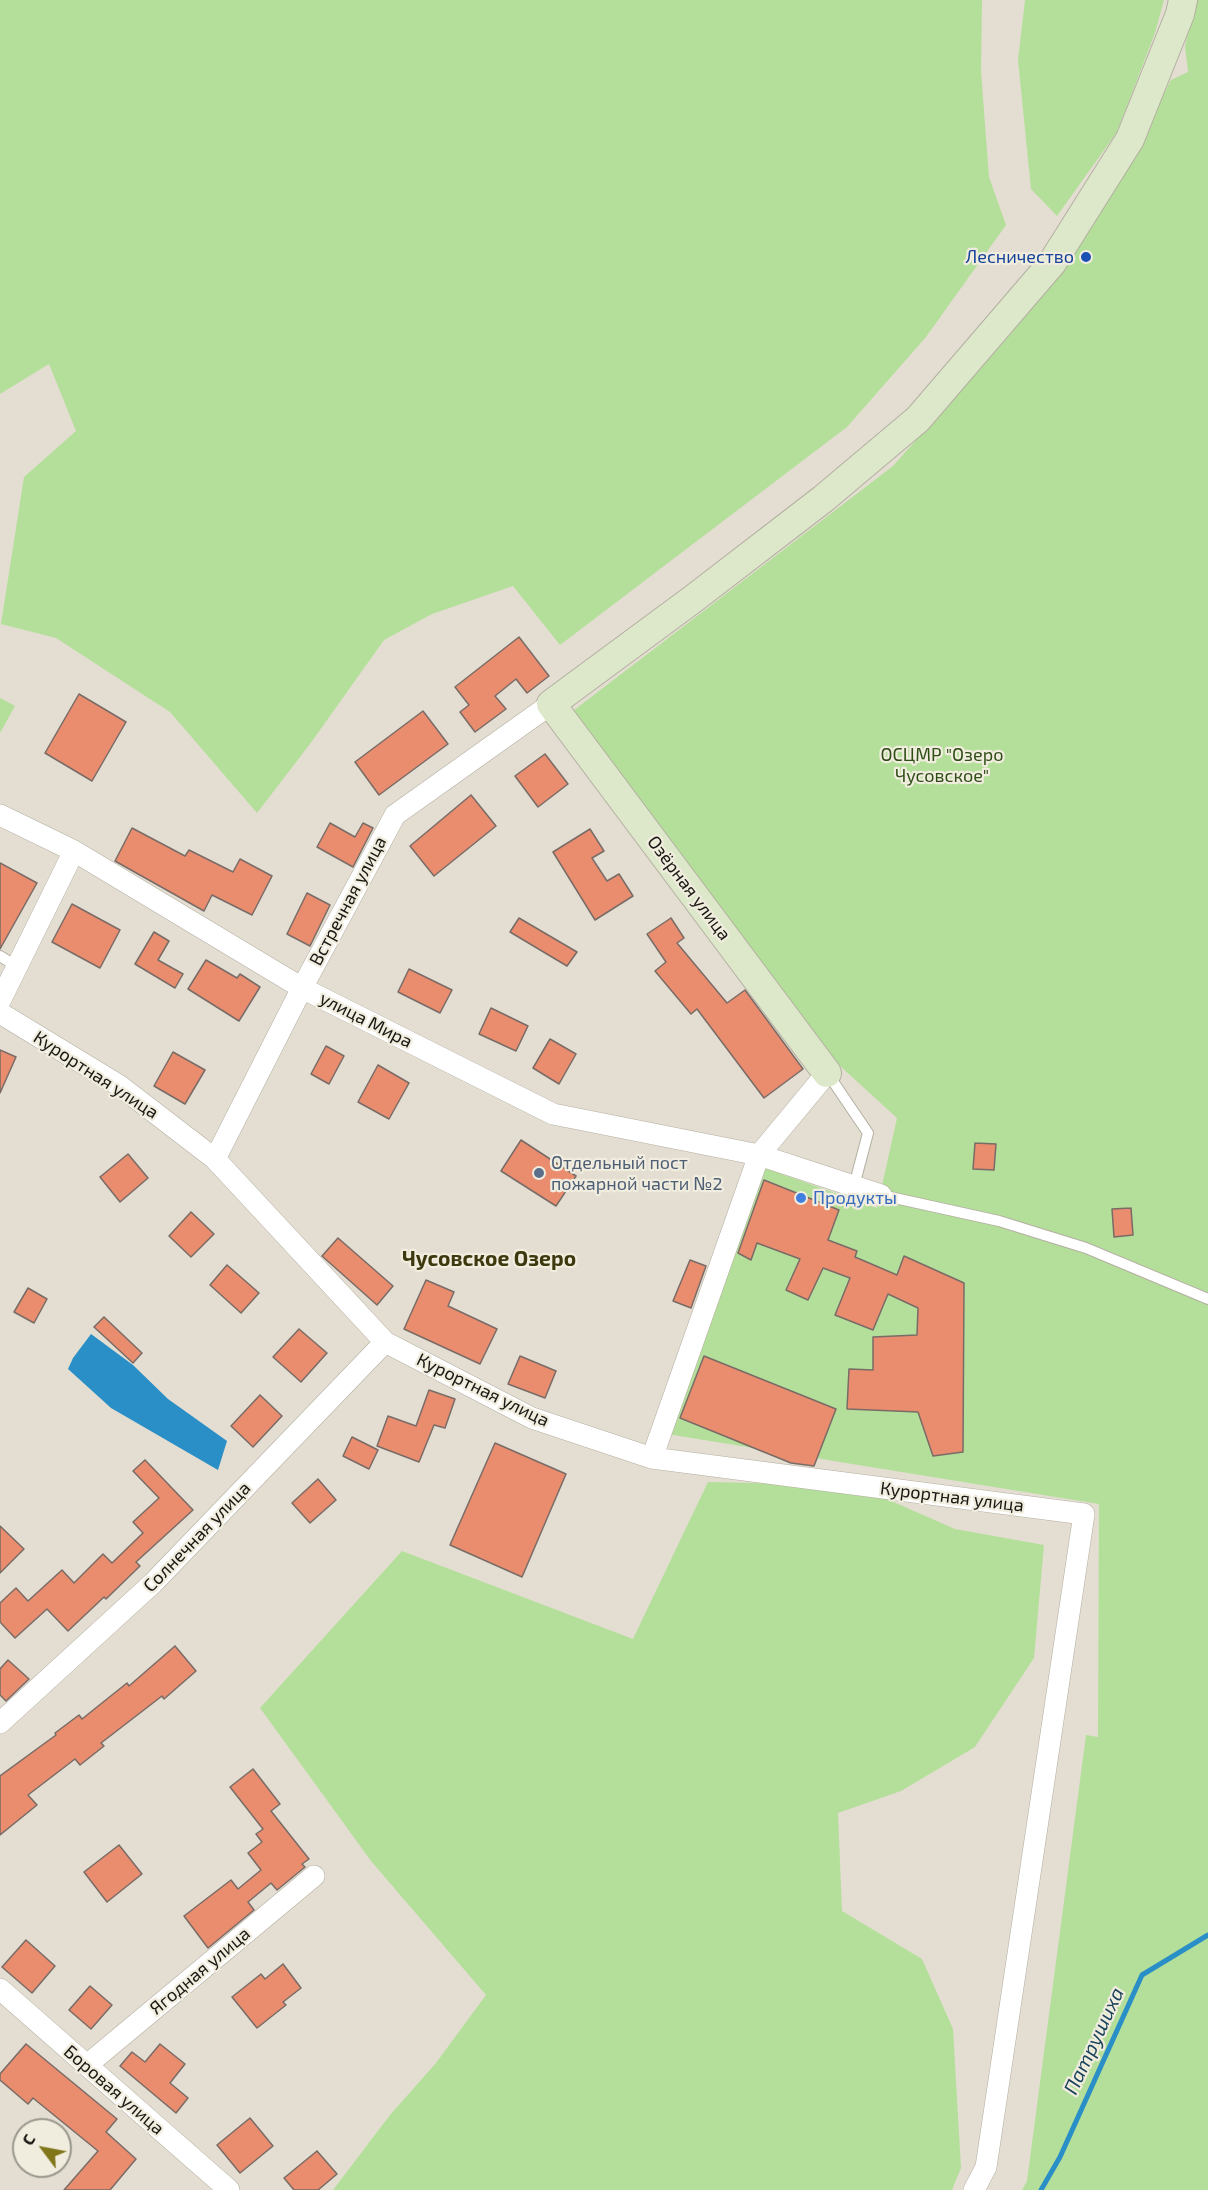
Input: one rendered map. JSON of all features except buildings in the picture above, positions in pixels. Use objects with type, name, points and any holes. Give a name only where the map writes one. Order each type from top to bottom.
[{"type":"street","points":[[551,704],[823,499],[918,419],[1052,263],[1130,139],[1180,14],[1183,0]]},
{"type":"street","name":"Встречная улица","points":[[215,1159],[394,815],[551,704]]},
{"type":"street","name":"Озёрная улица","points":[[551,704],[827,1073]]},
{"type":"street","name":"улица Мира","points":[[0,815],[74,851],[302,988],[553,1114],[759,1155],[881,1195]]},
{"type":"street","points":[[0,1000],[8,961],[74,851]]},
{"type":"street","name":"Курортная улица","points":[[0,1013],[120,1086],[215,1159],[385,1342],[532,1418],[652,1458],[1084,1514],[986,2167],[974,2190]]},
{"type":"street","points":[[652,1458],[759,1155],[827,1073]]},
{"type":"street","name":"Солнечная улица","points":[[0,1723],[153,1583],[385,1342]]},
{"type":"street","name":"Ягодная улица","points":[[87,2066],[314,1876]]},
{"type":"street","name":"Боровая улица","points":[[0,1989],[229,2190]]},
{"type":"lane","points":[[827,1073],[868,1133],[855,1186]]},
{"type":"lane","points":[[881,1195],[999,1221],[1086,1248],[1208,1299]]},
{"type":"green space","points":[[0,0],[982,0],[981,71],[989,177],[1006,225],[926,337],[847,427],[560,645],[513,586],[432,614],[384,640],[310,744],[257,813],[170,712],[56,638],[1,624],[24,477],[76,431],[49,364],[0,394]]},
{"type":"green space","points":[[1025,0],[1164,0],[1155,33],[1117,132],[1057,216],[1031,189],[1018,60]]},
{"type":"green space","name":"ОСЦМР \"Озеро Чусовское\"","points":[[1196,0],[1208,0],[1208,2190],[1022,2190],[1027,2181],[1086,1735],[1098,1737],[1099,1504],[667,1434],[765,1168],[877,1208],[897,1118],[827,1054],[569,714],[893,466],[1009,336],[1094,223],[1171,80],[1188,72],[1185,46]]},
{"type":"green space","points":[[0,698],[15,706],[0,733]]},
{"type":"green space","points":[[708,1482],[798,1484],[848,1482],[955,1529],[1044,1545],[1034,1658],[975,1747],[901,1791],[838,1813],[842,1911],[922,1959],[953,2029],[961,2168],[952,2190],[333,2190],[390,2115],[436,2063],[486,1995],[371,1861],[260,1708],[402,1551],[633,1639]]},
{"type":"water","points":[[91,1334],[133,1365],[168,1399],[227,1441],[218,1470],[111,1408],[68,1369],[73,1358]]},
{"type":"waterway","name":"Патрушиха","points":[[1041,2190],[1060,2157],[1142,1975],[1208,1935]]},
{"type":"place","name":"Лесничество","points":[[1086,257]]},
{"type":"place","name":"Отдельный пост пожарной части №2","points":[[539,1173]]},
{"type":"place","name":"Продукты","points":[[801,1198]]},
{"type":"district","name":"Чусовское Озеро","points":[[489,1259]]}]
